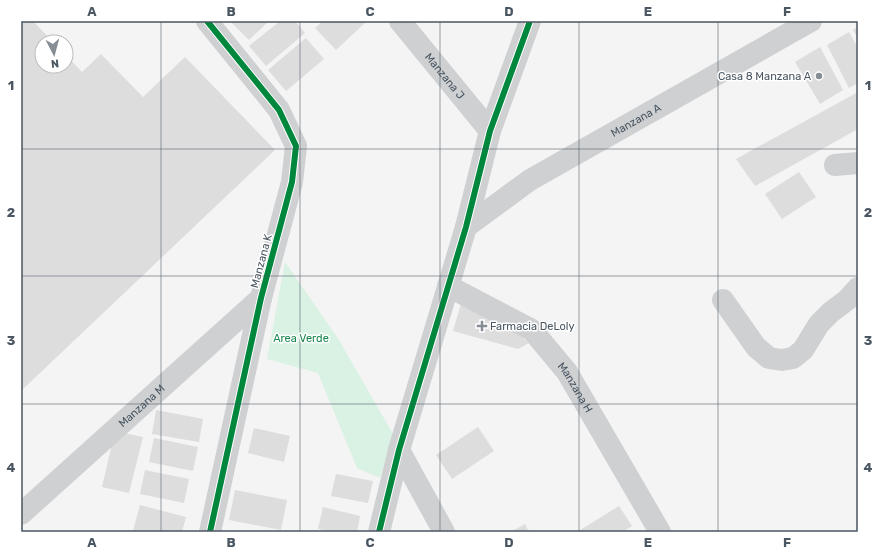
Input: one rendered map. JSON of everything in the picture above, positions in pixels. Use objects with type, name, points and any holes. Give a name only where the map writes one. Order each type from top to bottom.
[{"type":"street","name":"Manzana K","points":[[207,21],[280,110],[296,146],[292,182],[261,298],[210,532]]},
{"type":"street","name":"Manzana J","points":[[400,21],[490,130]]},
{"type":"street","points":[[379,532],[399,450],[466,227],[490,130],[530,21]]},
{"type":"street","name":"Manzana A","points":[[466,227],[530,180],[811,21]]},
{"type":"street","points":[[835,165],[858,163]]},
{"type":"street","name":"Manzana H","points":[[448,286],[532,330],[567,372],[660,532]]},
{"type":"street","points":[[724,300],[756,347],[769,358],[782,360],[793,358],[803,350],[819,324],[831,312],[847,300],[858,288]]},
{"type":"street","name":"Manzana M","points":[[21,514],[261,298]]},
{"type":"street","points":[[399,450],[444,532]]},
{"type":"green space","name":"Area Verde","points":[[285,262],[339,340],[393,434],[380,478],[357,468],[318,373],[267,359]]},
{"type":"building","points":[[21,21],[33,21],[45,34],[34,34],[34,74],[74,74],[74,64],[82,72],[101,54],[143,97],[185,57],[275,150],[21,391]]},
{"type":"building","points":[[269,21],[249,40],[231,22]]},
{"type":"building","points":[[280,21],[295,21],[305,33],[266,66],[249,46]]},
{"type":"building","points":[[323,21],[367,21],[336,50],[315,28]]},
{"type":"building","points":[[858,26],[858,39],[853,30]]},
{"type":"building","points":[[849,32],[858,48],[858,83],[849,88],[827,45]]},
{"type":"building","points":[[306,38],[324,59],[286,91],[268,70]]},
{"type":"building","name":"Casa 8 Manzana A","points":[[820,47],[843,90],[820,104],[795,62]]},
{"type":"building","points":[[858,92],[858,129],[755,186],[736,159]]},
{"type":"building","points":[[799,172],[816,197],[782,219],[765,194]]},
{"type":"building","name":"Farmacia DeLoly","points":[[461,304],[502,320],[529,343],[518,349],[453,331]]},
{"type":"building","points":[[156,410],[203,419],[199,442],[152,434]]},
{"type":"building","points":[[478,427],[494,451],[452,479],[436,455]]},
{"type":"building","points":[[254,428],[290,436],[284,462],[248,453]]},
{"type":"building","points":[[115,431],[143,437],[129,493],[102,487]]},
{"type":"building","points":[[154,438],[198,447],[193,471],[149,462]]},
{"type":"building","points":[[145,470],[189,479],[184,503],[140,494]]},
{"type":"building","points":[[336,474],[373,481],[368,503],[331,496]]},
{"type":"building","points":[[235,490],[287,500],[281,530],[229,520]]},
{"type":"building","points":[[140,505],[186,517],[182,532],[133,531]]},
{"type":"building","points":[[619,506],[632,526],[623,532],[577,532]]},
{"type":"building","points":[[323,507],[360,516],[357,532],[333,532],[318,529]]},
{"type":"building","points":[[525,524],[529,532],[511,532]]},
{"type":"cycle path","points":[[207,21],[279,110],[296,146],[292,182],[261,298],[210,532]]},
{"type":"cycle path","points":[[379,532],[399,450],[466,227],[490,131],[530,21]]},
{"type":"place","name":"Casa 8 Manzana A","points":[[819,76]]},
{"type":"place","name":"Farmacia DeLoly","points":[[482,326]]}]
